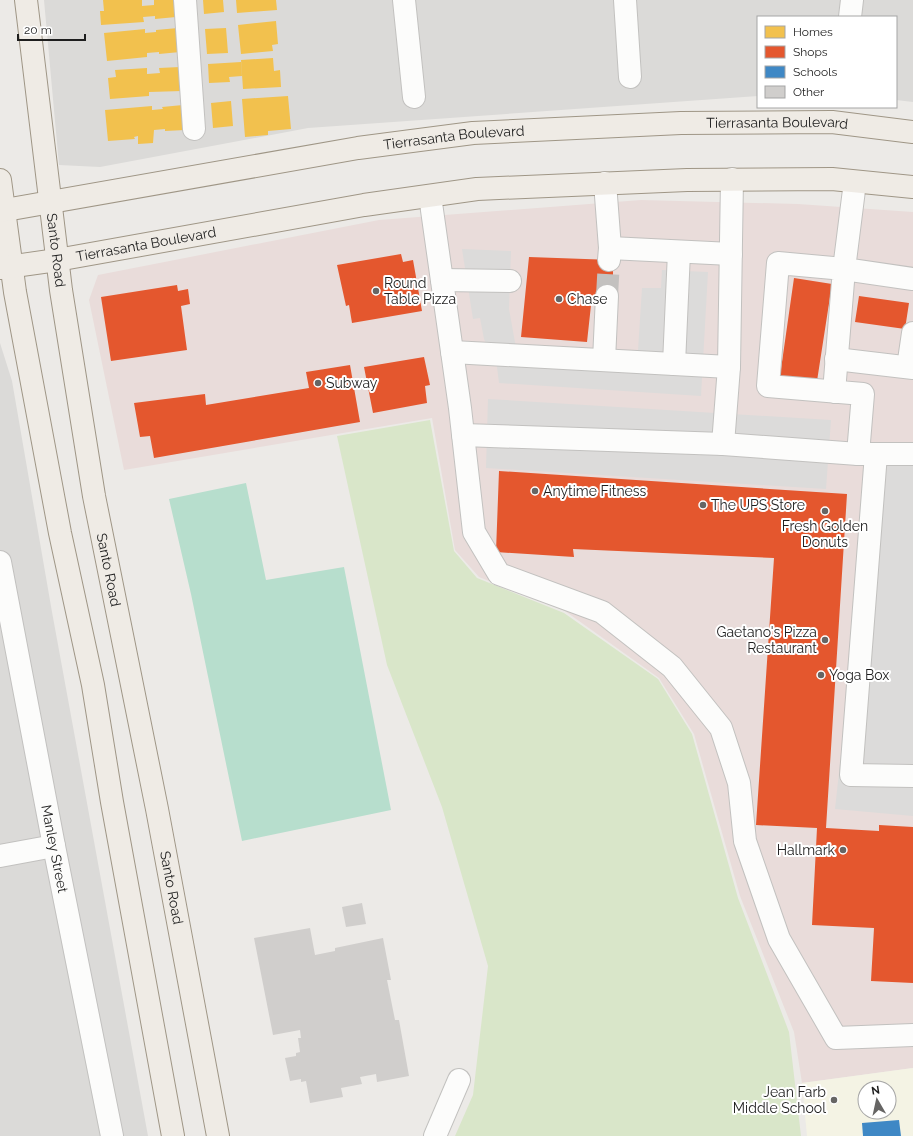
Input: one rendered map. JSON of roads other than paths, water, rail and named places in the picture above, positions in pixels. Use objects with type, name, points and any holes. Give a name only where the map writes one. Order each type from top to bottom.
[{"type":"main road","name":"Santo Road","points":[[26,0],[63,305],[94,496],[156,801],[218,1136]]},
{"type":"main road","name":"Tierrasanta Boulevard","points":[[2,211],[358,148],[473,132],[681,123],[832,122],[913,132]]},
{"type":"main road","name":"Tierrasanta Boulevard","points":[[5,268],[364,205],[477,190],[605,183],[732,179],[832,179],[913,187]]},
{"type":"main road","points":[[0,180],[5,268],[93,685],[112,802],[173,1136]]},
{"type":"street","points":[[185,0],[194,129]]},
{"type":"street","points":[[404,0],[414,97]]},
{"type":"street","points":[[625,0],[630,77]]},
{"type":"street","points":[[850,16],[852,0]]},
{"type":"street","points":[[723,444],[729,367],[732,179]]},
{"type":"street","points":[[834,392],[844,268],[855,182]]},
{"type":"street","points":[[605,183],[610,254],[680,252],[731,254]]},
{"type":"street","points":[[430,196],[463,435],[474,532],[499,574],[602,612],[672,667],[721,728],[740,783],[745,841],[779,939],[836,1038],[913,1035]]},
{"type":"street","points":[[674,364],[680,252]]},
{"type":"street","points":[[913,280],[844,268],[778,263],[768,386],[863,394],[867,454],[851,775],[913,776]]},
{"type":"street","points":[[442,280],[510,281]]},
{"type":"street","points":[[604,360],[607,296]]},
{"type":"street","points":[[836,359],[910,367],[913,333]]},
{"type":"street","points":[[452,352],[729,367]]},
{"type":"street","points":[[463,435],[723,444],[867,454],[913,454]]},
{"type":"street","name":"Manley Street","points":[[0,562],[54,846],[112,1136]]},
{"type":"street","points":[[0,856],[54,846]]},
{"type":"street","points":[[435,1136],[459,1080]]},
{"type":"tunnel","points":[[607,296],[609,260]]},
{"type":"place","name":"Round Table Pizza","points":[[376,291]]},
{"type":"place","name":"Chase","points":[[559,299]]},
{"type":"place","name":"Subway","points":[[318,383]]},
{"type":"place","name":"Anytime Fitness","points":[[535,491]]},
{"type":"place","name":"The UPS Store","points":[[703,505]]},
{"type":"place","name":"Fresh Golden Donuts","points":[[825,511]]},
{"type":"place","name":"Gaetano's Pizza Restaurant","points":[[825,640]]},
{"type":"place","name":"Yoga Box","points":[[821,675]]},
{"type":"place","name":"Hallmark","points":[[843,850]]},
{"type":"place","name":"Jean Farb Middle School","points":[[834,1100]]}]
